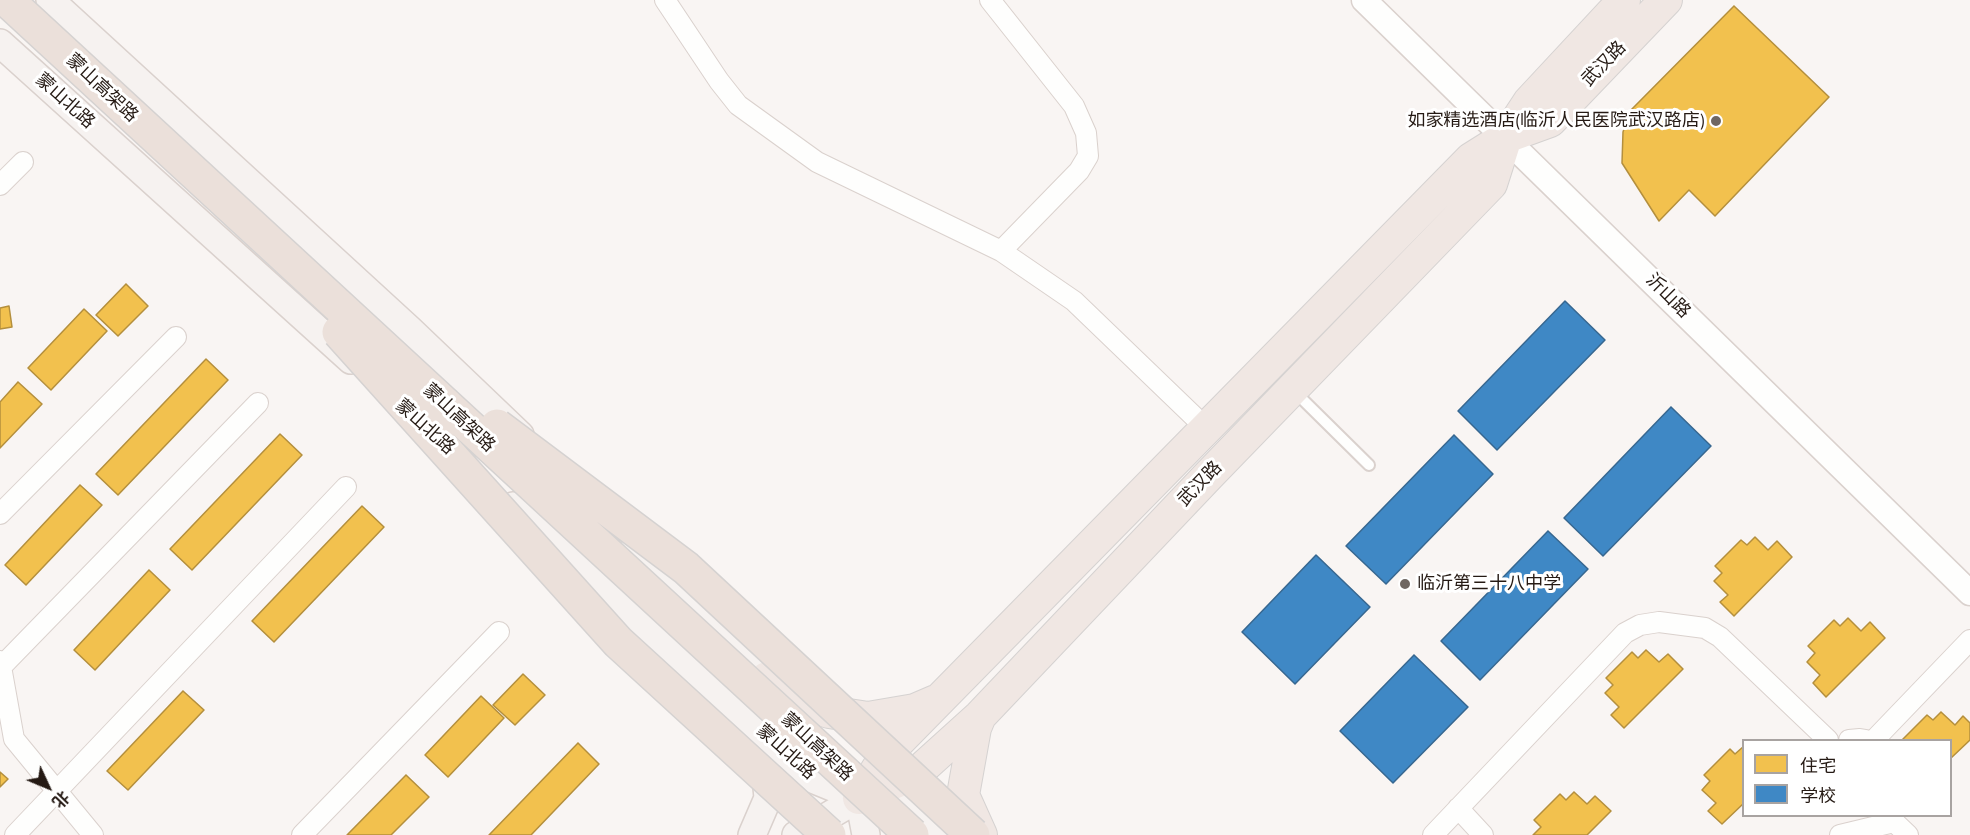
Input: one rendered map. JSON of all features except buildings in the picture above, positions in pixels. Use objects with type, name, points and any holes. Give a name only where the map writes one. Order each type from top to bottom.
[{"type":"highway","name":"蒙山高架路","points":[[7,0],[345,325],[883,835]]},
{"type":"highway","name":"蒙山高架路","points":[[0,19],[345,325],[912,835]]},
{"type":"highway","points":[[345,325],[686,568],[974,826]]},
{"type":"highway","points":[[345,325],[618,642],[830,835]]},
{"type":"main road","name":"蒙山北路","points":[[50,0],[410,330],[676,584],[842,756],[859,798],[866,835]]},
{"type":"main road","name":"武汉路","points":[[796,835],[859,798],[918,772],[980,716],[1491,184],[1506,137],[1528,102],[1624,0]]},
{"type":"main road","name":"武汉路","points":[[830,835],[859,798],[888,752],[1471,159],[1506,137],[1551,121],[1666,0]]},
{"type":"main road","name":"蒙山北路","points":[[0,43],[815,780],[859,798],[914,809],[944,835]]},
{"type":"main road","points":[[767,678],[801,701],[829,712],[868,718],[915,710],[940,700]]},
{"type":"main road","points":[[730,702],[765,761],[768,798],[752,835]]},
{"type":"main road","points":[[974,826],[963,795],[975,728],[980,716]]},
{"type":"street","points":[[664,0],[718,81],[738,105],[817,162],[1001,251],[1074,301],[1207,429]]},
{"type":"street","points":[[990,0],[1074,106],[1086,133],[1088,156],[1079,171],[1001,251]]},
{"type":"street","name":"沂山路","points":[[1364,0],[1970,593]]},
{"type":"street","points":[[0,185],[23,162]]},
{"type":"street","points":[[0,514],[176,337]]},
{"type":"street","points":[[93,835],[58,791],[7,738],[1,664],[258,403]]},
{"type":"street","points":[[15,835],[346,487]]},
{"type":"street","points":[[1433,835],[1625,633],[1641,626],[1659,622],[1705,628],[1720,637],[1826,739]]},
{"type":"street","points":[[302,835],[499,632]]},
{"type":"street","points":[[1876,739],[1970,640]]},
{"type":"street","points":[[1458,808],[1483,835]]},
{"type":"street","points":[[1840,835],[1897,824]]},
{"type":"street","points":[[974,826],[998,835]]},
{"type":"lane","points":[[1292,389],[1369,465]]},
{"type":"place","name":"如家精选酒店(临沂人民医院武汉路店)","points":[[1716,121]]},
{"type":"place","name":"临沂第三十八中学","points":[[1405,584]]}]
